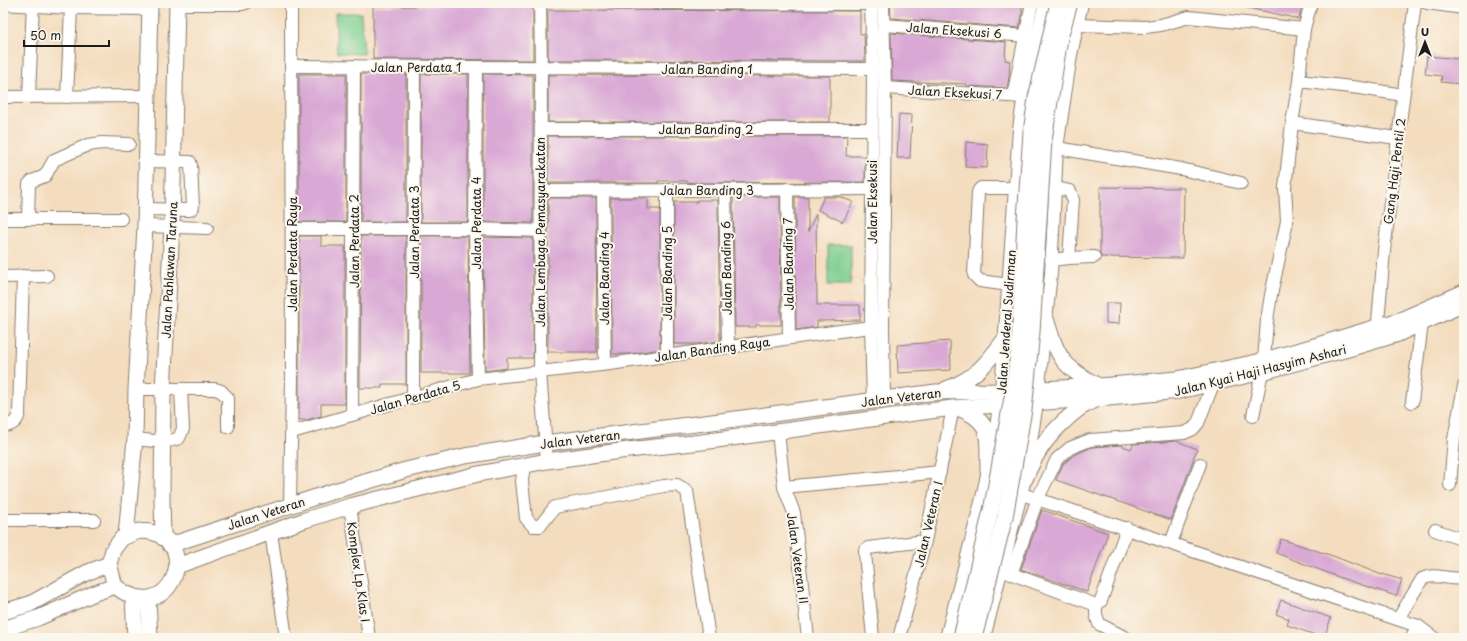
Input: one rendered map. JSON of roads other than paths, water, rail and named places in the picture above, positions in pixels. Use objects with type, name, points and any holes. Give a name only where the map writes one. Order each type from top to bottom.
[{"type":"main road","name":"Jalan Pahlawan Taruna","points":[[167,541],[162,441],[163,390],[172,227],[177,3]]},
{"type":"main road","name":"Jalan Jenderal Sudirman","points":[[961,638],[992,506],[1013,392],[1018,346],[1031,132],[1036,98],[1058,3]]},
{"type":"main road","name":"Jalan Jenderal Sudirman","points":[[974,638],[1005,517],[1024,410],[1032,332],[1044,140],[1060,38],[1070,3]]},
{"type":"main road","points":[[126,536],[135,439],[136,389],[146,208],[150,6]]},
{"type":"main road","name":"Jalan Kyai Haji Hasyim Ashari","points":[[1001,398],[1104,392],[1179,391],[1213,384],[1263,366],[1377,334],[1400,320],[1464,292]]},
{"type":"main road","name":"Jalan Kyai Haji Hasyim Ashari","points":[[1377,334],[1398,334],[1464,304]]},
{"type":"main road","points":[[1023,486],[1034,459],[1049,435],[1074,413],[1104,392],[1070,369],[1056,350],[1046,319]]},
{"type":"main road","points":[[936,392],[964,381],[977,372],[986,364],[1005,339]]},
{"type":"main road","name":"Jalan Kyai Haji Hasyim Ashari","points":[[1104,392],[1263,366]]},
{"type":"main road","name":"Jalan Veteran","points":[[167,541],[368,481],[451,459],[502,449],[936,392],[1001,398]]},
{"type":"main road","name":"Jalan Veteran","points":[[177,566],[271,532],[350,506],[470,476],[547,461],[955,408],[1001,398]]},
{"type":"main road","points":[[955,408],[972,413],[984,425],[987,435],[986,477]]},
{"type":"main road","points":[[728,420],[731,438]]},
{"type":"main road","points":[[139,531],[152,532],[167,541],[176,555],[177,566],[173,581],[163,593],[141,598],[122,591],[115,586],[109,564],[113,550],[122,538],[126,536],[139,531]]},
{"type":"main road","points":[[3,612],[30,604],[86,573],[109,564]]},
{"type":"main road","points":[[3,629],[38,618],[95,593],[115,586]]},
{"type":"main road","points":[[135,638],[141,598]]},
{"type":"main road","points":[[141,598],[150,638]]},
{"type":"street","points":[[177,3],[246,3]]},
{"type":"street","name":"Jalan Perdata Raya","points":[[290,505],[292,432],[291,3]]},
{"type":"street","name":"Jalan Lembaga Pemasyarakatan","points":[[540,3],[540,372],[547,461]]},
{"type":"street","points":[[656,3],[883,4]]},
{"type":"street","points":[[1018,97],[1025,36],[1032,3]]},
{"type":"street","name":"Jalan Jenderal Sudirman","points":[[946,638],[986,477],[1001,398],[1019,129],[1018,97],[1026,80],[1045,3]]},
{"type":"street","points":[[1006,572],[1023,486],[1038,396],[1051,273],[1057,148],[1071,55],[1082,3]]},
{"type":"street","points":[[1253,416],[1263,366],[1271,294],[1287,221],[1285,188],[1292,123],[1299,81],[1304,29],[1311,3]]},
{"type":"street","name":"Gang Haji Pentil 2","points":[[1377,334],[1384,251],[1415,3]]},
{"type":"street","points":[[1427,3],[1464,8]]},
{"type":"street","points":[[3,4],[71,8],[150,6]]},
{"type":"street","name":"Jalan Eksekusi","points":[[871,4],[873,69],[872,189],[879,400]]},
{"type":"street","name":"Jalan Eksekusi","points":[[877,328],[885,88],[883,4]]},
{"type":"street","points":[[29,97],[33,5]]},
{"type":"street","points":[[67,97],[71,8]]},
{"type":"street","points":[[1077,25],[1145,27],[1189,17],[1304,29]]},
{"type":"street","name":"Jalan Eksekusi 6","points":[[884,25],[1025,36]]},
{"type":"street","name":"Jalan Perdata 1","points":[[291,66],[541,68]]},
{"type":"street","name":"Jalan Perdata 2","points":[[352,415],[354,66]]},
{"type":"street","name":"Jalan Perdata 3","points":[[413,398],[414,67]]},
{"type":"street","name":"Jalan Perdata 4","points":[[476,67],[475,228],[478,379]]},
{"type":"street","name":"Jalan Banding 1","points":[[541,68],[873,69]]},
{"type":"street","points":[[1299,81],[1360,88],[1403,95]]},
{"type":"street","name":"Jalan Eksekusi 7","points":[[885,88],[1018,97]]},
{"type":"street","points":[[3,97],[149,96]]},
{"type":"street","points":[[1292,123],[1397,138]]},
{"type":"street","name":"Jalan Banding 2","points":[[541,129],[872,129]]},
{"type":"street","points":[[28,219],[29,184],[32,181],[45,176],[54,160],[88,145],[129,144]]},
{"type":"street","points":[[1057,148],[1181,170],[1241,183]]},
{"type":"street","points":[[146,208],[190,210],[193,207],[191,164],[188,162],[174,161],[147,161]]},
{"type":"street","points":[[1008,285],[980,281],[974,275],[978,190],[981,188],[1015,188]]},
{"type":"street","points":[[1056,188],[1070,191],[1073,200],[1069,258]]},
{"type":"street","name":"Jalan Banding 3","points":[[541,191],[872,189]]},
{"type":"street","name":"Jalan Banding 5","points":[[666,190],[666,355]]},
{"type":"street","name":"Jalan Banding 6","points":[[725,190],[728,346]]},
{"type":"street","name":"Jalan Banding 7","points":[[787,190],[789,338]]},
{"type":"street","name":"Jalan Banding 4","points":[[603,191],[605,364]]},
{"type":"street","points":[[3,219],[121,219]]},
{"type":"street","points":[[145,226],[207,228]]},
{"type":"street","points":[[292,229],[475,228],[541,231]]},
{"type":"street","points":[[1051,260],[1094,257]]},
{"type":"street","points":[[1010,271],[1013,278],[1018,282],[1026,284],[1040,281],[1051,273]]},
{"type":"street","points":[[3,426],[12,424],[17,420],[18,414],[23,276]]},
{"type":"street","points":[[3,277],[47,276]]},
{"type":"street","points":[[1412,402],[1422,323]]},
{"type":"street","name":"Jalan Banding Raya","points":[[540,372],[789,338],[877,328]]},
{"type":"street","name":"Jalan Perdata 5","points":[[292,432],[478,379],[540,372]]},
{"type":"street","points":[[984,638],[1006,572],[1038,498],[1057,459],[1070,448],[1090,440],[1184,433],[1193,429],[1198,423],[1213,384]]},
{"type":"street","points":[[1450,485],[1454,439],[1464,386]]},
{"type":"street","points":[[136,389],[215,389],[225,394],[228,398],[228,427]]},
{"type":"street","points":[[135,439],[162,441],[179,438],[183,429],[181,389]]},
{"type":"street","name":"Jalan Veteran I","points":[[899,638],[925,541],[951,418],[955,408]]},
{"type":"street","name":"Jalan Veteran II","points":[[778,432],[784,487],[794,514],[808,638]]},
{"type":"street","points":[[1171,542],[1200,464]]},
{"type":"street","points":[[524,465],[522,481],[526,518],[533,526],[540,526],[555,507],[664,486],[677,485],[688,491],[709,638]]},
{"type":"street","points":[[784,487],[940,472]]},
{"type":"street","points":[[986,477],[1023,486],[1038,498],[1418,626],[1434,638]]},
{"type":"street","name":"Komplex Lp Klas I","points":[[350,506],[369,638]]},
{"type":"street","points":[[3,520],[94,520]]},
{"type":"street","points":[[1096,605],[1101,601],[1127,528]]},
{"type":"street","points":[[1434,530],[1464,540]]},
{"type":"street","points":[[271,532],[286,638]]},
{"type":"street","points":[[873,638],[865,554],[866,550],[868,548],[925,541]]},
{"type":"street","points":[[1006,572],[1096,605]]},
{"type":"street","points":[[1398,619],[1422,579],[1428,576],[1436,575],[1449,578],[1464,578]]},
{"type":"street","points":[[1096,605],[1096,614],[1099,624],[1126,638]]},
{"type":"street","points":[[1411,638],[1418,626]]}]
